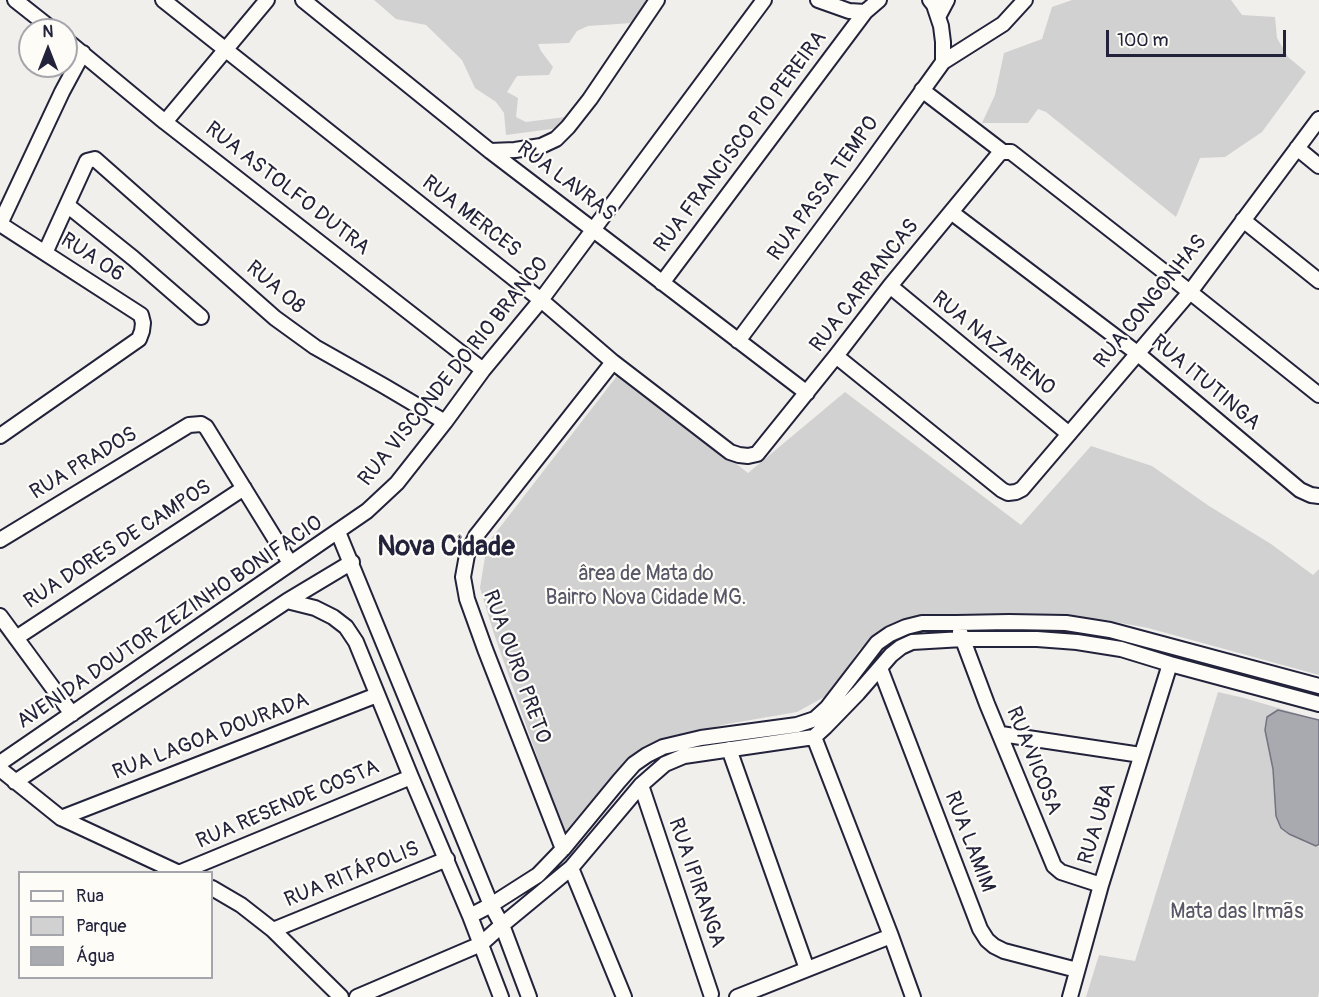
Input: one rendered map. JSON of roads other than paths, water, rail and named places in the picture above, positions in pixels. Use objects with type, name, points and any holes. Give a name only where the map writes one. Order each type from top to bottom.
[{"type":"street","points":[[15,0],[38,18]]},
{"type":"street","name":"RUA MERCES","points":[[163,0],[541,300],[613,362],[730,452],[739,456],[757,454]]},
{"type":"street","points":[[165,122],[267,0]]},
{"type":"street","name":"RUA LAVRAS","points":[[303,0],[490,151],[807,393]]},
{"type":"street","points":[[490,151],[541,146],[555,139],[568,127],[590,99],[657,0]]},
{"type":"street","name":"RUA VISCONDE DO RIO BRANCO","points":[[338,531],[367,511],[397,483],[483,370],[541,300],[764,0]]},
{"type":"street","points":[[818,0],[849,11],[865,12]]},
{"type":"street","name":"RUA FRANCISCO PIO PEREIRA","points":[[662,283],[865,12],[879,0]]},
{"type":"street","points":[[930,0],[934,4],[941,26],[943,62]]},
{"type":"street","points":[[938,17],[947,0]]},
{"type":"street","points":[[943,62],[1003,24],[1025,0]]},
{"type":"street","name":"RUA ASTOLFO DUTRA","points":[[78,49],[165,122],[483,370]]},
{"type":"street","points":[[0,224],[62,92],[83,53]]},
{"type":"street","name":"RUA PASSA TEMPO","points":[[738,341],[943,62]]},
{"type":"street","points":[[922,90],[1190,292],[1319,395]]},
{"type":"street","name":"RUA CONGONHAS","points":[[836,356],[1002,490],[1008,493],[1016,492],[1022,489],[1190,292],[1319,119]]},
{"type":"street","points":[[1297,148],[1319,166]]},
{"type":"street","name":"RUA CARRANCAS","points":[[757,454],[890,286],[999,154],[1007,152]]},
{"type":"street","name":"RUA 08","points":[[67,205],[87,161],[97,160],[275,318],[315,347],[445,422]]},
{"type":"street","points":[[45,253],[67,205],[201,316]]},
{"type":"street","name":"RUA ITUTINGA","points":[[951,212],[1137,353],[1300,490],[1319,496]]},
{"type":"street","points":[[1243,220],[1319,280]]},
{"type":"street","name":"RUA 06","points":[[0,224],[141,315],[143,323],[139,339],[0,436]]},
{"type":"street","name":"RUA NAZARENO","points":[[890,286],[1069,434]]},
{"type":"street","name":"RUA OURO PRETO","points":[[563,849],[485,649],[467,599],[463,577],[466,555],[476,536],[613,362]]},
{"type":"street","name":"RUA PRADOS","points":[[0,540],[189,425],[201,424],[206,427],[244,488]]},
{"type":"street","points":[[244,488],[290,563]]},
{"type":"street","name":"RUA DORES DE CAMPOS","points":[[16,638],[244,488]]},
{"type":"street","name":"AVENIDA DOUTOR ZEZINHO BONIFACIO","points":[[0,763],[338,531],[502,925],[529,997]]},
{"type":"street","points":[[15,782],[287,601],[352,562]]},
{"type":"street","points":[[287,601],[315,608],[333,617],[346,627],[356,642],[447,859],[501,997]]},
{"type":"street","points":[[0,616],[72,714]]},
{"type":"street","points":[[470,916],[492,905],[538,875],[563,849],[634,764],[647,755],[663,747],[701,738],[797,725],[815,719],[827,708],[877,643],[906,627],[922,623],[1066,623],[1110,630],[1319,686]]},
{"type":"street","name":"RUA VICOSA","points":[[956,623],[1054,866],[1061,872],[1101,885]]},
{"type":"street","points":[[357,997],[480,944],[571,868],[641,785],[666,764],[684,756],[814,737],[850,702],[896,651],[912,642],[1037,639],[1077,642],[1121,649],[1319,704]]},
{"type":"street","name":"RUA UBA","points":[[1070,997],[1101,885],[1170,664]]},
{"type":"street","name":"RUA LAMIM","points":[[879,668],[980,930],[987,940],[1004,951],[1077,970]]},
{"type":"street","name":"RUA LAGOA DOURADA","points":[[61,818],[377,695]]},
{"type":"street","points":[[1001,734],[1141,755]]},
{"type":"street","points":[[814,737],[913,997]]},
{"type":"street","points":[[729,749],[807,969]]},
{"type":"street","points":[[0,769],[61,818],[175,871]]},
{"type":"street","name":"RUA RESENDE COSTA","points":[[184,871],[411,777]]},
{"type":"street","name":"RUA IPIRANGA","points":[[641,785],[709,996]]},
{"type":"street","name":"RUA RITÁPOLIS","points":[[273,930],[447,859]]},
{"type":"street","points":[[571,868],[624,997]]},
{"type":"street","points":[[213,888],[241,905],[273,930],[341,997]]},
{"type":"street","points":[[709,996],[721,992],[737,997],[891,936]]},
{"type":"water","points":[[1278,710],[1319,720],[1319,844],[1316,846],[1281,828],[1276,816],[1273,769],[1265,730],[1267,717]]},
{"type":"district","name":"Nova Cidade","points":[[446,548]]},
{"type":"park label","name":"ârea de Mata do Bairro Nova Cidade MG.","points":[[646,587]]},
{"type":"park label","name":"Mata das Irmãs","points":[[1237,913]]}]
